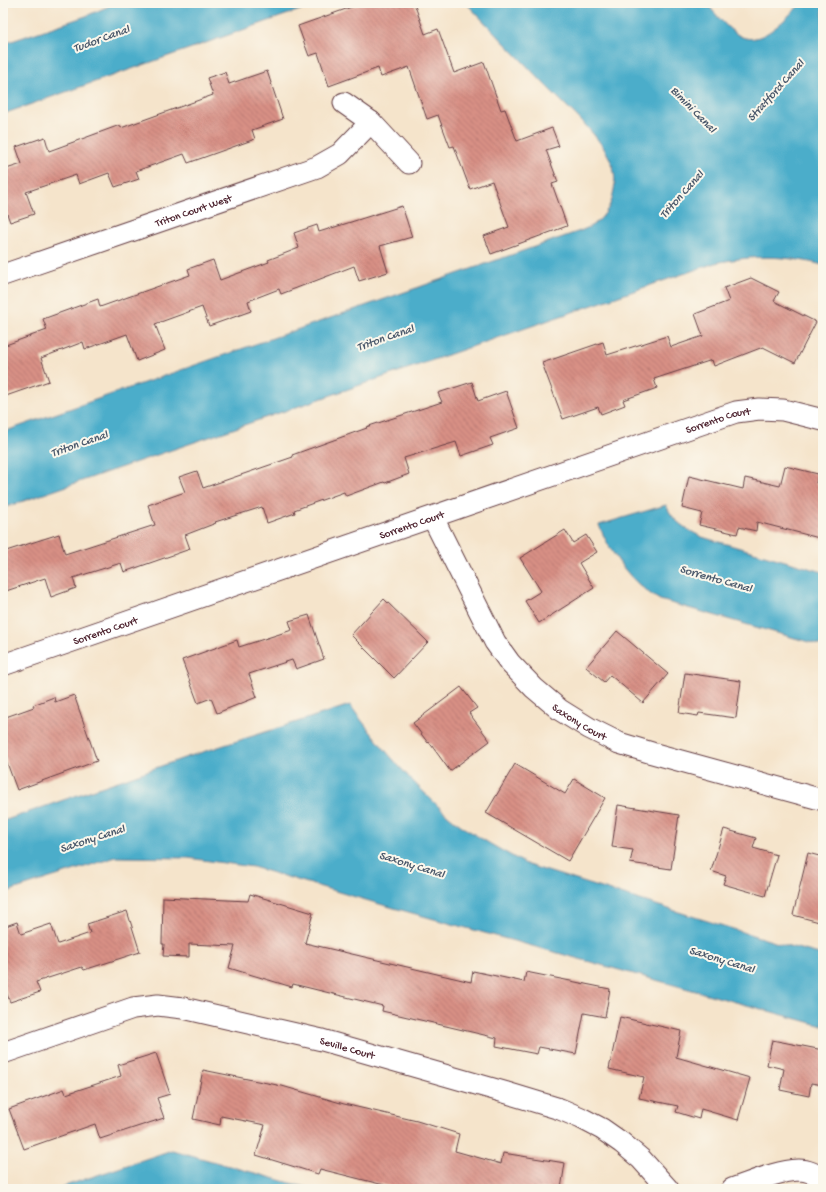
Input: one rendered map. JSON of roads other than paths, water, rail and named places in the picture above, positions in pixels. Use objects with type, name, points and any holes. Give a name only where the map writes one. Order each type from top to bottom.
[{"type":"street","points":[[344,103],[371,122],[409,163]]},
{"type":"street","name":"Triton Court West","points":[[3,275],[317,167],[340,154],[371,122]]},
{"type":"street","name":"Sorrento Court","points":[[3,665],[433,518],[736,412],[759,409],[783,410],[823,420]]},
{"type":"street","name":"Saxony Court","points":[[433,518],[495,642],[510,663],[534,688],[560,710],[589,728],[620,742],[659,755],[823,800]]},
{"type":"street","name":"Seville Court","points":[[3,1053],[133,1008],[158,1005],[183,1008],[322,1040],[560,1109],[582,1118],[622,1142],[641,1159],[668,1189]]},
{"type":"street","points":[[732,1189],[770,1176],[801,1170],[818,1175],[823,1179]]},
{"type":"water","name":"Tudor Canal","points":[[116,3],[320,3],[3,114],[3,44],[86,16]]},
{"type":"water","points":[[466,3],[706,3],[735,33],[748,39],[757,38],[774,29],[802,3],[823,3],[823,265],[795,259],[769,257],[729,260],[715,263],[3,508],[3,432],[580,231],[591,226],[600,219],[609,206],[615,183],[613,167],[603,146],[577,116]]},
{"type":"water","name":"Sorrento Canal","points":[[666,505],[672,516],[685,528],[702,537],[823,572],[823,646],[660,600],[640,586],[616,558],[599,525]]},
{"type":"water","name":"Saxony Canal","points":[[350,705],[399,766],[446,814],[473,833],[528,865],[778,943],[823,955],[823,1026],[383,905],[253,867],[188,858],[116,857],[3,893],[3,821],[187,757]]},
{"type":"water","points":[[172,1150],[312,1189],[56,1189]]},
{"type":"water label","name":"Stratford Canal","points":[[775,90]]},
{"type":"water label","name":"Bimini Canal","points":[[694,109]]},
{"type":"water label","name":"Triton Canal","points":[[681,194]]},
{"type":"water label","name":"Triton Canal","points":[[385,337]]},
{"type":"water label","name":"Triton Canal","points":[[79,443]]}]
